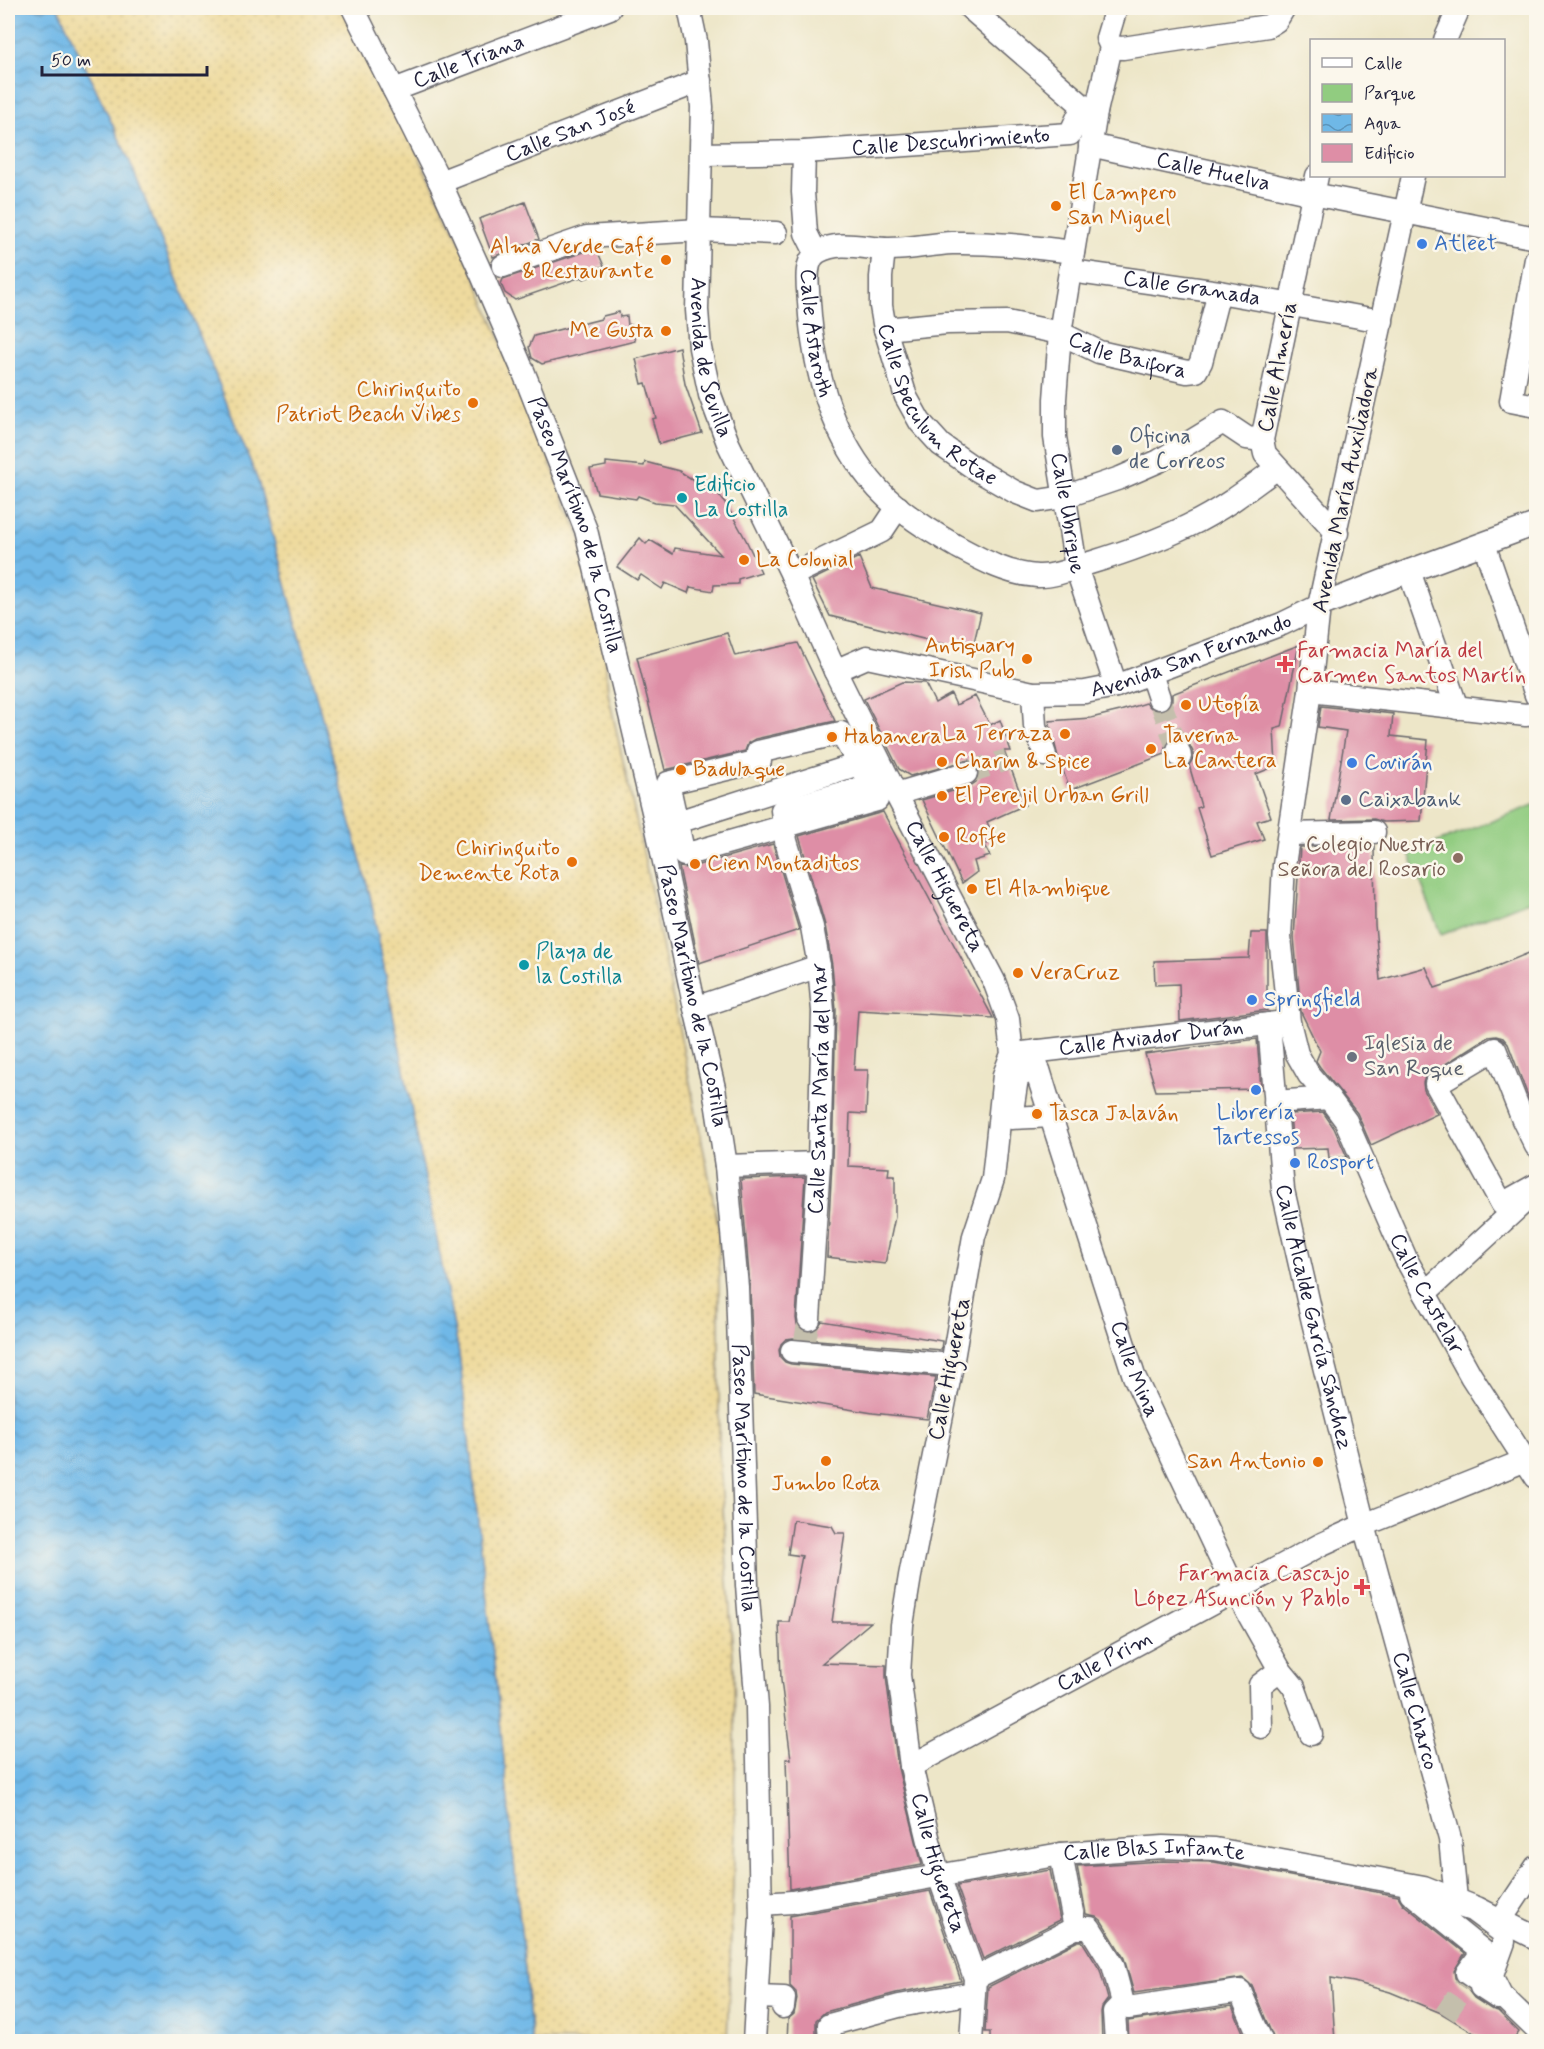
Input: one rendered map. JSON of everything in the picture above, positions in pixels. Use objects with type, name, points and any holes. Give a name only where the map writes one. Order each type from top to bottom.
[{"type":"street","name":"Paseo Marítimo de la Costilla","points":[[353,8],[440,182],[524,373],[586,530],[656,824],[694,1008],[714,1088],[726,1166],[737,1287],[746,1574],[757,1707],[761,1904],[754,2042]]},
{"type":"street","name":"Calle Triana","points":[[394,90],[610,8]]},
{"type":"street","name":"Avenida de Sevilla","points":[[688,8],[696,41],[700,81],[702,154],[697,310],[700,348],[710,395],[728,442],[835,671],[868,761]]},
{"type":"street","points":[[970,8],[1089,109],[1111,47],[1107,38],[1116,8]]},
{"type":"street","points":[[1111,47],[1123,48],[1268,26],[1276,21],[1284,8]]},
{"type":"street","points":[[1445,39],[1459,8]]},
{"type":"street","name":"Calle San José","points":[[440,182],[700,81]]},
{"type":"street","name":"Calle Ubrique","points":[[1089,109],[1090,145],[1060,333],[1055,428],[1076,567],[1116,686]]},
{"type":"street","name":"Calle Descubrimiento","points":[[802,152],[1070,134],[1089,109]]},
{"type":"street","name":"Calle Huelva","points":[[1090,145],[1315,184],[1406,212],[1536,238]]},
{"type":"street","points":[[702,154],[802,152],[802,192],[806,233],[816,253]]},
{"type":"street","name":"Avenida María Auxiliadora","points":[[1276,1025],[1284,865],[1310,691],[1319,606],[1337,533],[1413,177]]},
{"type":"street","name":"Calle Almería","points":[[1315,184],[1262,440],[1265,453],[1337,533]]},
{"type":"street","points":[[503,266],[587,237],[699,230],[776,234]]},
{"type":"street","name":"Calle Astaroth","points":[[1072,261],[1007,243],[950,243],[884,249],[861,245],[834,246],[816,253],[809,263],[807,278],[811,336],[822,384],[838,431],[864,472],[880,491],[940,537],[979,559],[1016,574],[1040,576],[1142,547],[1191,525],[1235,499],[1278,468]]},
{"type":"street","name":"Calle Speculum Rotae","points":[[884,249],[881,306],[885,329],[906,397],[920,422],[941,445],[977,470],[1015,492],[1038,501],[1064,497],[1159,462],[1223,422],[1246,438],[1262,440]]},
{"type":"street","points":[[1536,259],[1511,400],[1536,406]]},
{"type":"street","name":"Calle Granada","points":[[1072,261],[1219,292],[1382,321]]},
{"type":"street","name":"Calle Baifora","points":[[1060,333],[1099,352],[1187,372],[1196,371],[1202,362],[1219,292]]},
{"type":"street","points":[[885,329],[947,323],[1007,322],[1060,333]]},
{"type":"street","points":[[792,575],[882,531],[898,507]]},
{"type":"street","name":"Avenida San Fernando","points":[[835,671],[867,657],[1033,693],[1085,692],[1116,686],[1282,624],[1319,606],[1536,524]]},
{"type":"street","points":[[1484,544],[1536,695]]},
{"type":"street","points":[[1409,571],[1457,708]]},
{"type":"street","points":[[1151,674],[1160,698]]},
{"type":"street","points":[[1310,691],[1526,715],[1536,713]]},
{"type":"street","points":[[1033,693],[1035,726],[1045,755]]},
{"type":"street","points":[[690,818],[868,761],[841,734],[758,752],[760,761],[668,783],[684,855],[877,800],[886,787],[966,773]]},
{"type":"street","name":"Calle Higuereta","points":[[868,761],[886,787],[994,981],[1008,1019],[1012,1054],[1004,1075],[993,1179],[974,1236],[952,1365],[910,1576],[902,1625],[899,1676],[911,1766],[939,1876],[974,1985]]},
{"type":"street","name":"Calle Santa María del Mar","points":[[784,827],[786,841],[812,927],[819,966],[823,1011],[819,1163],[809,1319]]},
{"type":"street","points":[[1289,834],[1374,832]]},
{"type":"street","points":[[694,1008],[819,966]]},
{"type":"street","points":[[1276,1025],[1264,1029],[1261,1034],[1263,1102],[1276,1105],[1328,1103],[1328,1099]]},
{"type":"street","name":"Calle Aviador Durán","points":[[1012,1054],[1036,1061],[1276,1025]]},
{"type":"street","name":"Calle Castelar","points":[[1276,1025],[1286,1027],[1292,1055],[1301,1073],[1328,1099],[1346,1121],[1397,1240],[1425,1293],[1472,1376],[1533,1465]]},
{"type":"street","points":[[1536,1146],[1523,1120],[1495,1049],[1436,1084],[1502,1204],[1536,1185]]},
{"type":"street","points":[[1036,1061],[1028,1071],[1017,1078],[1011,1118],[1051,1117]]},
{"type":"street","name":"Calle Mina","points":[[1036,1061],[1051,1117],[1134,1376],[1236,1592],[1281,1670],[1294,1687],[1311,1734]]},
{"type":"street","name":"Calle Alcalde García Sánchez","points":[[1276,1105],[1283,1190],[1313,1322],[1364,1525]]},
{"type":"street","points":[[726,1166],[819,1163]]},
{"type":"street","points":[[1425,1293],[1520,1203],[1536,1194]]},
{"type":"street","points":[[800,1350],[952,1365]]},
{"type":"street","name":"Calle Prim","points":[[911,1766],[1322,1544],[1364,1525],[1533,1465]]},
{"type":"street","name":"Calle Charco","points":[[1364,1525],[1450,1839],[1456,1899]]},
{"type":"street","points":[[1261,1727],[1260,1685],[1281,1670]]},
{"type":"street","name":"Calle Blas Infante","points":[[761,1904],[792,1902],[1061,1854],[1163,1847],[1215,1849],[1425,1891],[1456,1899],[1518,1929]]},
{"type":"street","points":[[1061,1854],[1075,1928]]},
{"type":"street","points":[[1483,1978],[1495,1976],[1518,1929],[1536,1867]]},
{"type":"street","points":[[1425,1891],[1472,1910],[1503,1933],[1504,1942],[1483,1978]]},
{"type":"street","points":[[830,2033],[899,2006],[974,1985],[1075,1928],[1090,1928],[1113,1965],[1126,2005]]},
{"type":"street","points":[[1483,1978],[1536,2031],[1529,2042]]},
{"type":"street","points":[[971,2042],[974,1985]]},
{"type":"street","points":[[1116,2042],[1114,2012],[1126,2005],[1240,1990],[1262,2042]]},
{"type":"street","points":[[756,1997],[784,1998],[783,2007]]},
{"type":"green space","points":[[1536,804],[1536,898],[1441,935],[1409,853]]},
{"type":"sand","name":"Playa de la Costilla","points":[[58,8],[347,8],[463,248],[583,544],[604,639],[608,693],[643,851],[719,1231],[719,1450],[734,1670],[735,1737],[735,1830],[727,2041],[532,2041],[496,1681],[459,1353],[370,895],[258,481],[130,162]]},
{"type":"water","points":[[8,8],[58,8],[130,162],[258,481],[370,895],[459,1353],[496,1681],[532,2041],[8,2041]]},
{"type":"building","points":[[525,202],[539,239],[493,257],[479,219]]},
{"type":"building","points":[[590,250],[597,250],[604,266],[598,268],[600,273],[584,279],[581,277],[515,300],[505,293],[501,284],[503,279]]},
{"type":"building","points":[[619,312],[620,317],[627,316],[628,326],[631,325],[635,341],[542,364],[532,358],[529,347],[534,336],[601,319],[603,316]]},
{"type":"building","points":[[679,347],[685,384],[702,433],[659,444],[652,419],[656,418],[646,383],[642,384],[636,359]]},
{"type":"building","points":[[606,462],[644,466],[645,462],[679,471],[695,481],[697,479],[709,489],[712,486],[726,504],[761,572],[738,579],[738,584],[714,585],[713,591],[690,587],[688,593],[665,583],[662,589],[641,575],[637,580],[617,567],[640,538],[646,544],[650,540],[673,554],[675,548],[721,555],[674,504],[655,502],[638,496],[636,499],[597,493],[590,469],[606,466]]},
{"type":"building","points":[[859,557],[872,588],[981,613],[972,651],[830,616],[812,580]]},
{"type":"building","points":[[727,633],[735,656],[798,643],[835,721],[755,739],[748,743],[745,751],[665,770],[637,657]]},
{"type":"building","points":[[1299,645],[1282,727],[1274,729],[1276,766],[1256,774],[1271,817],[1257,821],[1264,839],[1212,855],[1197,808],[1201,806],[1189,765],[1193,759],[1193,752],[1187,740],[1181,737],[1174,737],[1168,741],[1165,754],[1070,790],[1058,757],[1049,721],[1091,718],[1146,703],[1157,711],[1163,711],[1169,706],[1172,694]]},
{"type":"building","points":[[902,682],[925,683],[935,703],[951,694],[956,705],[975,696],[990,725],[1000,720],[1011,751],[1004,751],[1025,805],[987,822],[995,840],[984,845],[990,856],[974,861],[977,872],[962,883],[922,800],[970,786],[979,777],[979,769],[969,760],[910,776],[899,769],[864,699]]},
{"type":"building","points":[[1321,706],[1393,714],[1391,736],[1428,740],[1421,821],[1331,820],[1346,731],[1318,727]]},
{"type":"building","points":[[883,812],[993,1018],[858,1010],[854,1070],[868,1070],[866,1114],[850,1113],[848,1166],[889,1168],[888,1176],[895,1176],[895,1217],[885,1264],[827,1257],[836,1010],[832,965],[825,925],[799,836]]},
{"type":"building","points":[[773,844],[799,930],[699,963],[679,867],[688,868]]},
{"type":"building","points":[[1374,846],[1375,925],[1380,980],[1426,967],[1435,988],[1478,974],[1536,950],[1536,1117],[1508,1044],[1503,1038],[1496,1036],[1488,1037],[1425,1077],[1424,1090],[1437,1114],[1371,1145],[1357,1113],[1316,1061],[1320,1051],[1301,1012],[1294,937],[1300,847]]},
{"type":"building","points":[[1251,933],[1267,933],[1267,1010],[1180,1021],[1179,984],[1155,985],[1154,961],[1249,958]]},
{"type":"building","points":[[1257,1039],[1261,1089],[1156,1091],[1145,1054]]},
{"type":"building","points":[[1323,1112],[1334,1128],[1347,1157],[1329,1158],[1328,1148],[1293,1149],[1290,1114]]},
{"type":"building","points":[[805,1177],[797,1325],[809,1332],[815,1331],[822,1321],[942,1341],[941,1350],[793,1338],[786,1339],[781,1344],[780,1357],[791,1364],[936,1377],[927,1419],[754,1394],[750,1286],[741,1179]]},
{"type":"building","points":[[793,1520],[832,1526],[836,1533],[845,1533],[832,1622],[871,1622],[822,1663],[886,1665],[898,1768],[922,1865],[790,1889],[786,1759],[791,1759],[781,1680],[779,1622],[789,1622],[802,1556],[788,1554]]},
{"type":"building","points":[[1163,1861],[1214,1862],[1398,1896],[1403,1904],[1465,1953],[1454,1971],[1459,1984],[1474,1998],[1498,2011],[1519,2032],[1512,2042],[1489,2042],[1441,2013],[1390,1992],[1331,1978],[1335,2042],[1275,2042],[1252,1986],[1243,1978],[1134,1993],[1124,1958],[1101,1920],[1096,1916],[1086,1914],[1077,1866]]},
{"type":"building","points":[[1050,1870],[1060,1920],[983,1959],[957,1886]]},
{"type":"building","points":[[930,1891],[961,1981],[896,1993],[825,2012],[816,2020],[816,2042],[787,2042],[788,2019],[794,2014],[797,1999],[796,1992],[790,1986],[790,1916]]},
{"type":"building","points":[[1082,1941],[1100,1970],[1108,1999],[1101,2012],[1102,2042],[990,2042],[990,2032],[985,2032],[988,1987]]},
{"type":"building","points":[[1232,2006],[1247,2042],[1129,2042],[1128,2021]]},
{"type":"tunnel","points":[[1159,698],[1178,750]]},
{"type":"tunnel","points":[[966,773],[1007,760]]},
{"type":"tunnel","points":[[804,1346],[809,1319]]},
{"type":"tunnel","points":[[1445,2015],[1471,1976]]},
{"type":"place","name":"El Campero San Miguel","points":[[1056,206]]},
{"type":"place","name":"Atleet","points":[[1422,244]]},
{"type":"place","name":"Alma Verde Café & Restaurante","points":[[666,260]]},
{"type":"place","name":"Me Gusta","points":[[666,331]]},
{"type":"place","name":"Chiringuito Patriot Beach Vibes","points":[[473,403]]},
{"type":"place","name":"Oficina de Correos","points":[[1117,450]]},
{"type":"place","name":"Edificio La Costilla","points":[[682,498]]},
{"type":"place","name":"La Colonial","points":[[744,560]]},
{"type":"place","name":"Antiquary Irish Pub","points":[[1027,659]]},
{"type":"place","name":"Farmacia María del Carmen Santos Martín","points":[[1285,664]]},
{"type":"place","name":"Utopía","points":[[1186,705]]},
{"type":"place","name":"La Terraza","points":[[1065,734]]},
{"type":"place","name":"Habanera","points":[[832,737]]},
{"type":"place","name":"Taverna La Cantera","points":[[1151,749]]},
{"type":"place","name":"Charm & Spice","points":[[942,762]]},
{"type":"place","name":"Covirán","points":[[1352,763]]},
{"type":"place","name":"Badulaque","points":[[681,770]]},
{"type":"place","name":"El Perejil Urban Grill","points":[[942,796]]},
{"type":"place","name":"Caixabank","points":[[1346,800]]},
{"type":"place","name":"Roffe","points":[[944,837]]},
{"type":"place","name":"Colegio Nuestra Señora del Rosario","points":[[1458,858]]},
{"type":"place","name":"Chiringuito Demente Rota","points":[[572,862]]},
{"type":"place","name":"Cien Montaditos","points":[[695,864]]},
{"type":"place","name":"El Alambique","points":[[972,889]]},
{"type":"place","name":"Playa de la Costilla","points":[[524,965]]},
{"type":"place","name":"VeraCruz","points":[[1018,973]]},
{"type":"place","name":"Springfield","points":[[1252,1000]]},
{"type":"place","name":"Iglesia de San Roque","points":[[1352,1057]]},
{"type":"place","name":"Librería Tartessos","points":[[1256,1090]]},
{"type":"place","name":"Tasca Jalaván","points":[[1037,1114]]},
{"type":"place","name":"Rosport","points":[[1295,1163]]},
{"type":"place","name":"Jumbo Rota","points":[[826,1461]]},
{"type":"place","name":"San Antonio","points":[[1318,1462]]},
{"type":"place","name":"Farmacia Cascajo López Asunción y Pablo","points":[[1362,1587]]}]
